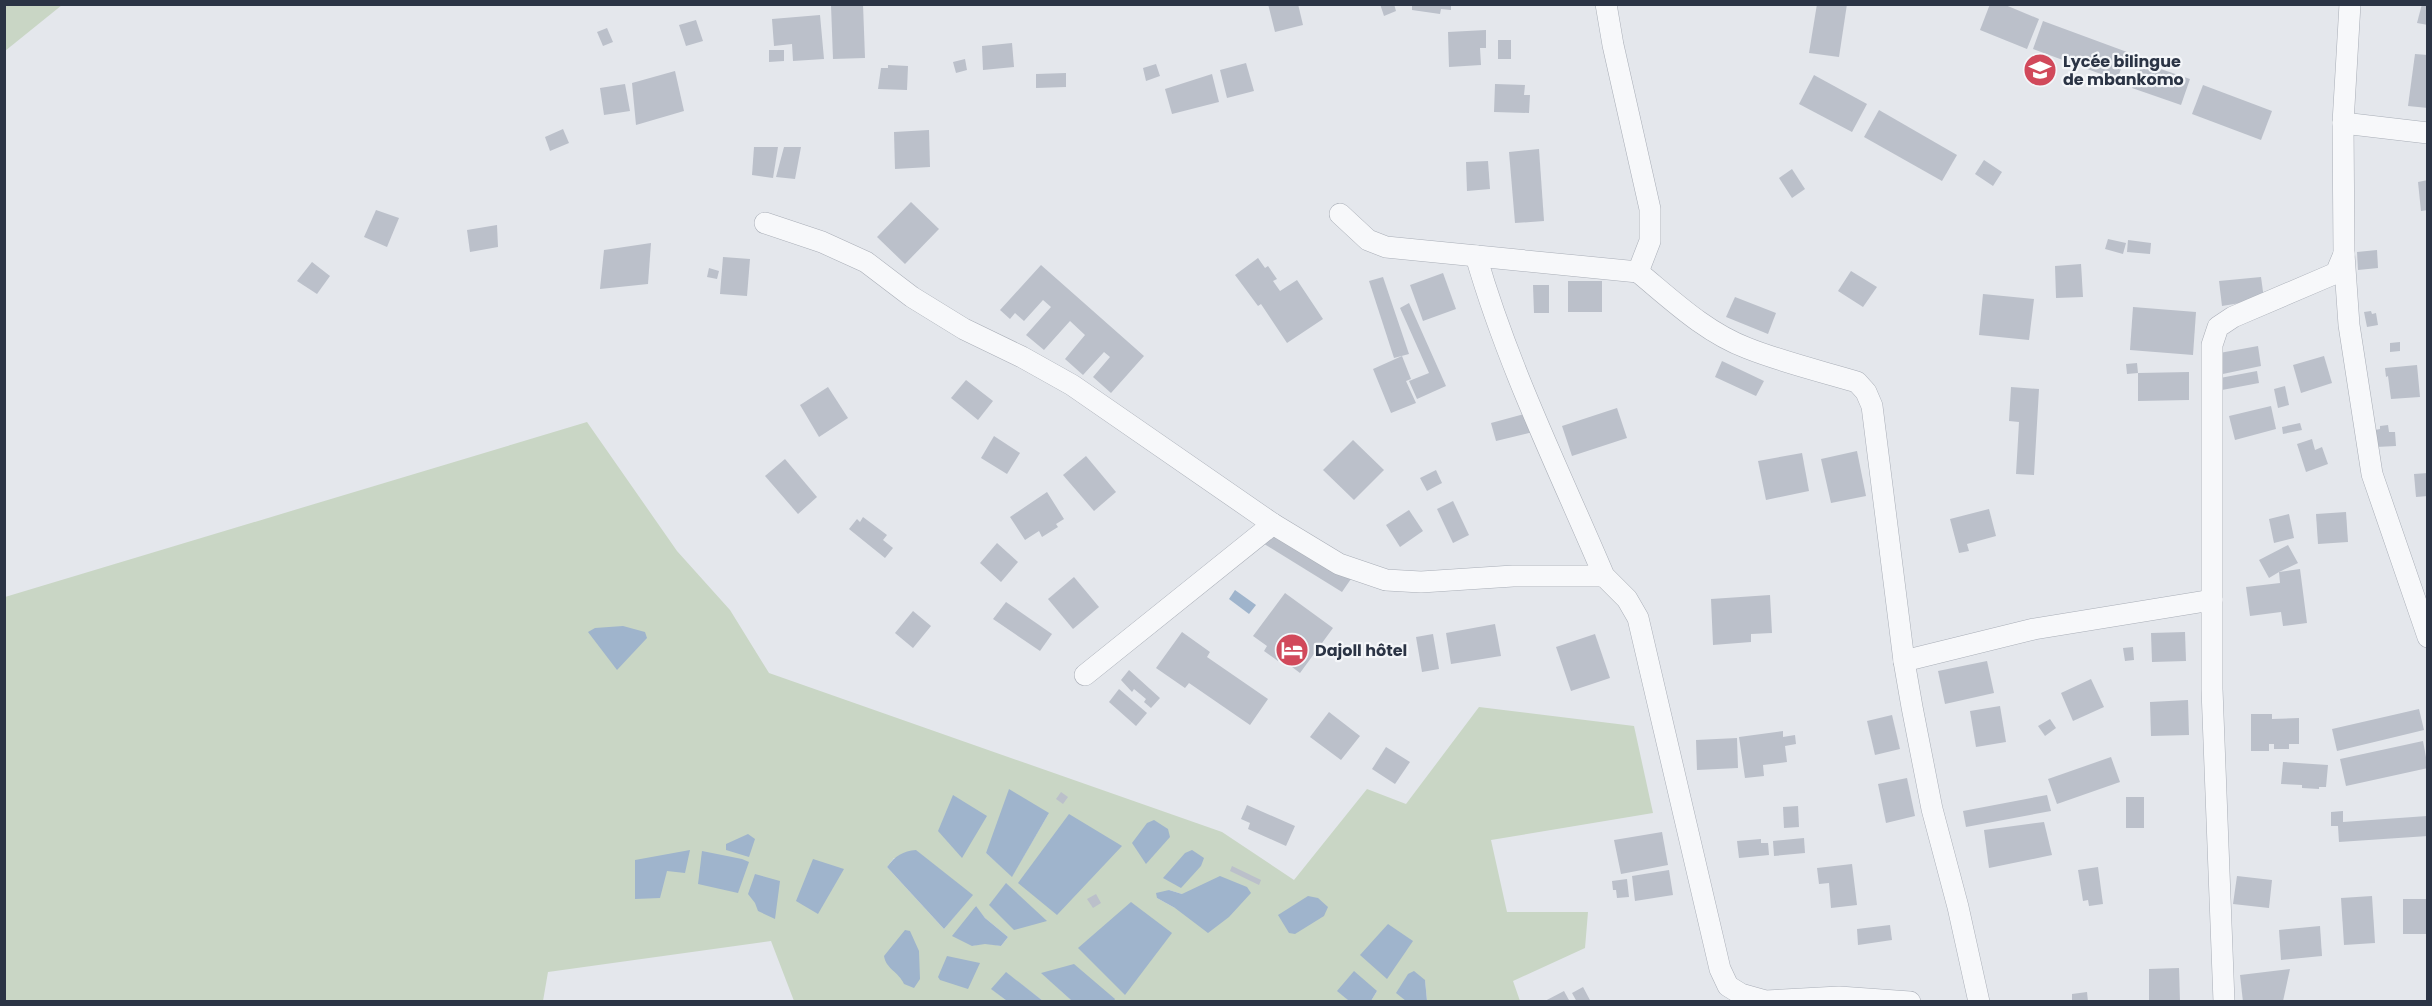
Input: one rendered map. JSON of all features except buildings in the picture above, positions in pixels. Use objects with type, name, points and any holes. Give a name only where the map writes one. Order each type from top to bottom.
[{"type":"street","points":[[1606,4],[1612,45],[1650,209],[1650,241],[1638,272]]},
{"type":"street","points":[[2350,4],[2343,123],[2344,254],[2349,325],[2372,474],[2427,637]]},
{"type":"street","points":[[2343,123],[2427,133]]},
{"type":"street","points":[[1340,214],[1368,240],[1386,247],[1638,272],[1693,318],[1720,335],[1746,348],[1857,382],[1866,392],[1872,406],[1904,661],[1932,810],[1958,908],[1979,1002]]},
{"type":"street","points":[[765,223],[822,242],[866,262],[912,297],[964,329],[1022,357],[1072,385],[1273,524],[1339,564],[1386,580],[1421,582],[1513,576],[1604,576]]},
{"type":"street","points":[[2224,1002],[2212,688],[2212,345],[2218,327],[2233,317],[2336,273],[2344,254]]},
{"type":"street","points":[[1476,256],[1489,299],[1517,374],[1604,576],[1627,599],[1638,618],[1719,969],[1728,986],[1741,994],[1766,1001],[1839,997],[1910,1002]]},
{"type":"street","points":[[1085,675],[1273,524]]},
{"type":"street","points":[[1904,661],[2034,629],[2212,600]]},
{"type":"green space","points":[[5,4],[62,4],[62,5],[5,51]]},
{"type":"green space","points":[[587,422],[677,551],[730,610],[769,673],[1222,832],[1294,880],[1367,789],[1406,804],[1479,707],[1634,726],[1653,813],[1491,840],[1507,912],[1588,912],[1585,948],[1513,981],[1520,1001],[1427,1001],[1425,980],[1406,1001],[1371,1001],[1377,991],[1338,991],[1349,1001],[1114,1001],[1042,973],[1072,1001],[1043,1001],[1006,973],[992,989],[1007,1001],[794,1001],[771,941],[548,972],[543,1001],[5,1002],[5,597]],"holes":[[[1049,813],[1012,876],[986,853]],[[894,858],[972,895],[944,929],[887,867]],[[1169,890],[1182,894],[1175,908],[1157,898]],[[975,906],[985,918],[1008,937],[1001,946],[985,943],[972,946]]]},
{"type":"water","points":[[1235,590],[1256,605],[1249,614],[1229,599]]},
{"type":"water","points":[[623,626],[645,632],[647,638],[617,670],[588,632],[595,628]]},
{"type":"water","points":[[1009,789],[1049,813],[1012,877],[986,853]]},
{"type":"water","points":[[953,795],[987,816],[962,858],[938,831]]},
{"type":"water","points":[[1069,814],[1122,846],[1057,915],[1018,883]]},
{"type":"water","points":[[1154,820],[1168,829],[1170,837],[1146,864],[1132,843],[1147,823]]},
{"type":"water","points":[[748,834],[755,839],[749,857],[726,850],[726,844]]},
{"type":"water","points":[[690,850],[685,873],[667,871],[660,898],[635,899],[635,860]]},
{"type":"water","points":[[916,850],[973,895],[944,929],[887,867],[900,855]]},
{"type":"water","points":[[1192,850],[1204,858],[1201,866],[1181,888],[1163,878],[1185,853]]},
{"type":"water","points":[[702,851],[749,862],[738,893],[698,884]]},
{"type":"water","points":[[813,859],[844,869],[818,914],[796,901]]},
{"type":"water","points":[[755,874],[780,881],[775,919],[758,911],[748,894]]},
{"type":"water","points":[[1220,876],[1247,887],[1251,893],[1229,917],[1208,933],[1175,908],[1157,898],[1156,893],[1169,890],[1182,894]]},
{"type":"water","points":[[1006,883],[1047,921],[1014,930],[989,905]]},
{"type":"water","points":[[1308,896],[1318,898],[1328,907],[1324,916],[1295,934],[1289,933],[1278,915]]},
{"type":"water","points":[[1131,902],[1172,933],[1125,995],[1078,948]]},
{"type":"water","points":[[976,906],[985,918],[1008,937],[1001,946],[985,944],[972,946],[952,936]]},
{"type":"water","points":[[1388,924],[1413,941],[1387,979],[1360,955]]},
{"type":"water","points":[[905,930],[910,931],[919,951],[920,979],[914,988],[904,984],[887,964],[884,956]]},
{"type":"water","points":[[947,956],[980,963],[968,989],[940,980],[938,977]]},
{"type":"water","points":[[1074,964],[1115,999],[1114,1001],[1072,1001],[1041,973]]},
{"type":"water","points":[[1354,971],[1377,991],[1371,1001],[1349,1001],[1337,991]]},
{"type":"water","points":[[1414,971],[1425,980],[1427,1001],[1406,1001],[1396,993],[1408,974]]},
{"type":"water","points":[[1006,972],[1043,1001],[1007,1001],[991,989]]},
{"type":"place","name":"Lycée bilingue de mbankomo","points":[[2040,70]]},
{"type":"place","name":"Dajoll hôtel","points":[[1292,650]]}]
